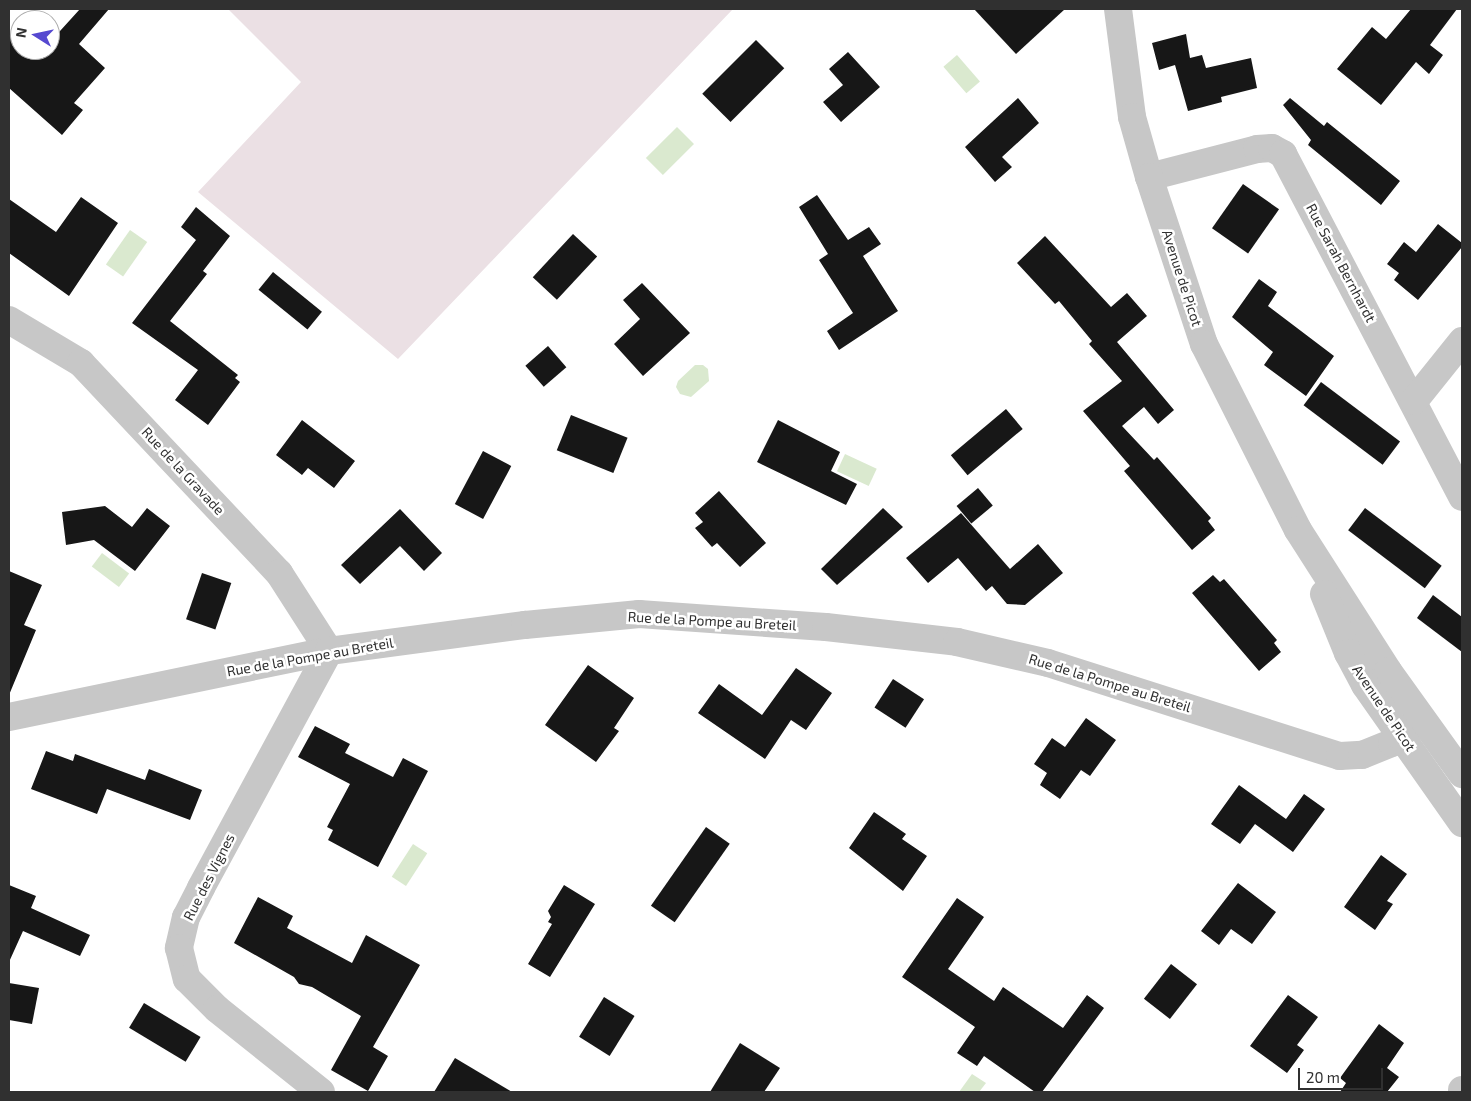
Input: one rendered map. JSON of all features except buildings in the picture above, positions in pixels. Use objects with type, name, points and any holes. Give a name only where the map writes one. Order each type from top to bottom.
[{"type":"street","name":"Avenue de Picot","points":[[1118,9],[1132,117],[1149,177],[1204,344],[1298,530],[1348,653],[1365,685],[1461,820]]},
{"type":"street","name":"Rue Sarah Bernhardt","points":[[1149,177],[1257,148],[1272,148],[1284,154],[1414,401],[1462,497]]},
{"type":"street","name":"Rue de la Gravade","points":[[9,320],[81,364],[279,573],[329,651]]},
{"type":"street","points":[[1414,401],[1462,341]]},
{"type":"street","name":"Avenue de Picot","points":[[1298,530],[1423,720],[1462,774]]},
{"type":"street","name":"Rue de la Pompe au Breteil","points":[[9,717],[329,651],[525,625],[639,614],[826,627],[957,642],[1048,663],[1340,756],[1362,755],[1401,736],[1423,720]]},
{"type":"street","name":"Rue des Vignes","points":[[321,1092],[217,1009],[187,979],[179,948],[186,917],[200,888],[329,651]]},
{"type":"shaded area","points":[[228,9],[733,9],[398,359],[198,192],[301,82]]},
{"type":"shaded area","points":[[957,55],[980,81],[966,93],[943,67]]},
{"type":"shaded area","points":[[677,127],[694,144],[663,175],[646,158]]},
{"type":"shaded area","points":[[130,230],[147,242],[123,276],[106,264]]},
{"type":"shaded area","points":[[695,365],[703,365],[708,369],[709,381],[691,397],[680,394],[676,387],[678,381]]},
{"type":"shaded area","points":[[845,454],[877,469],[869,486],[837,471]]},
{"type":"shaded area","points":[[102,553],[129,573],[119,587],[92,567]]},
{"type":"shaded area","points":[[413,844],[427,853],[406,886],[392,877]]},
{"type":"shaded area","points":[[972,1074],[986,1083],[979,1092],[959,1092]]}]
